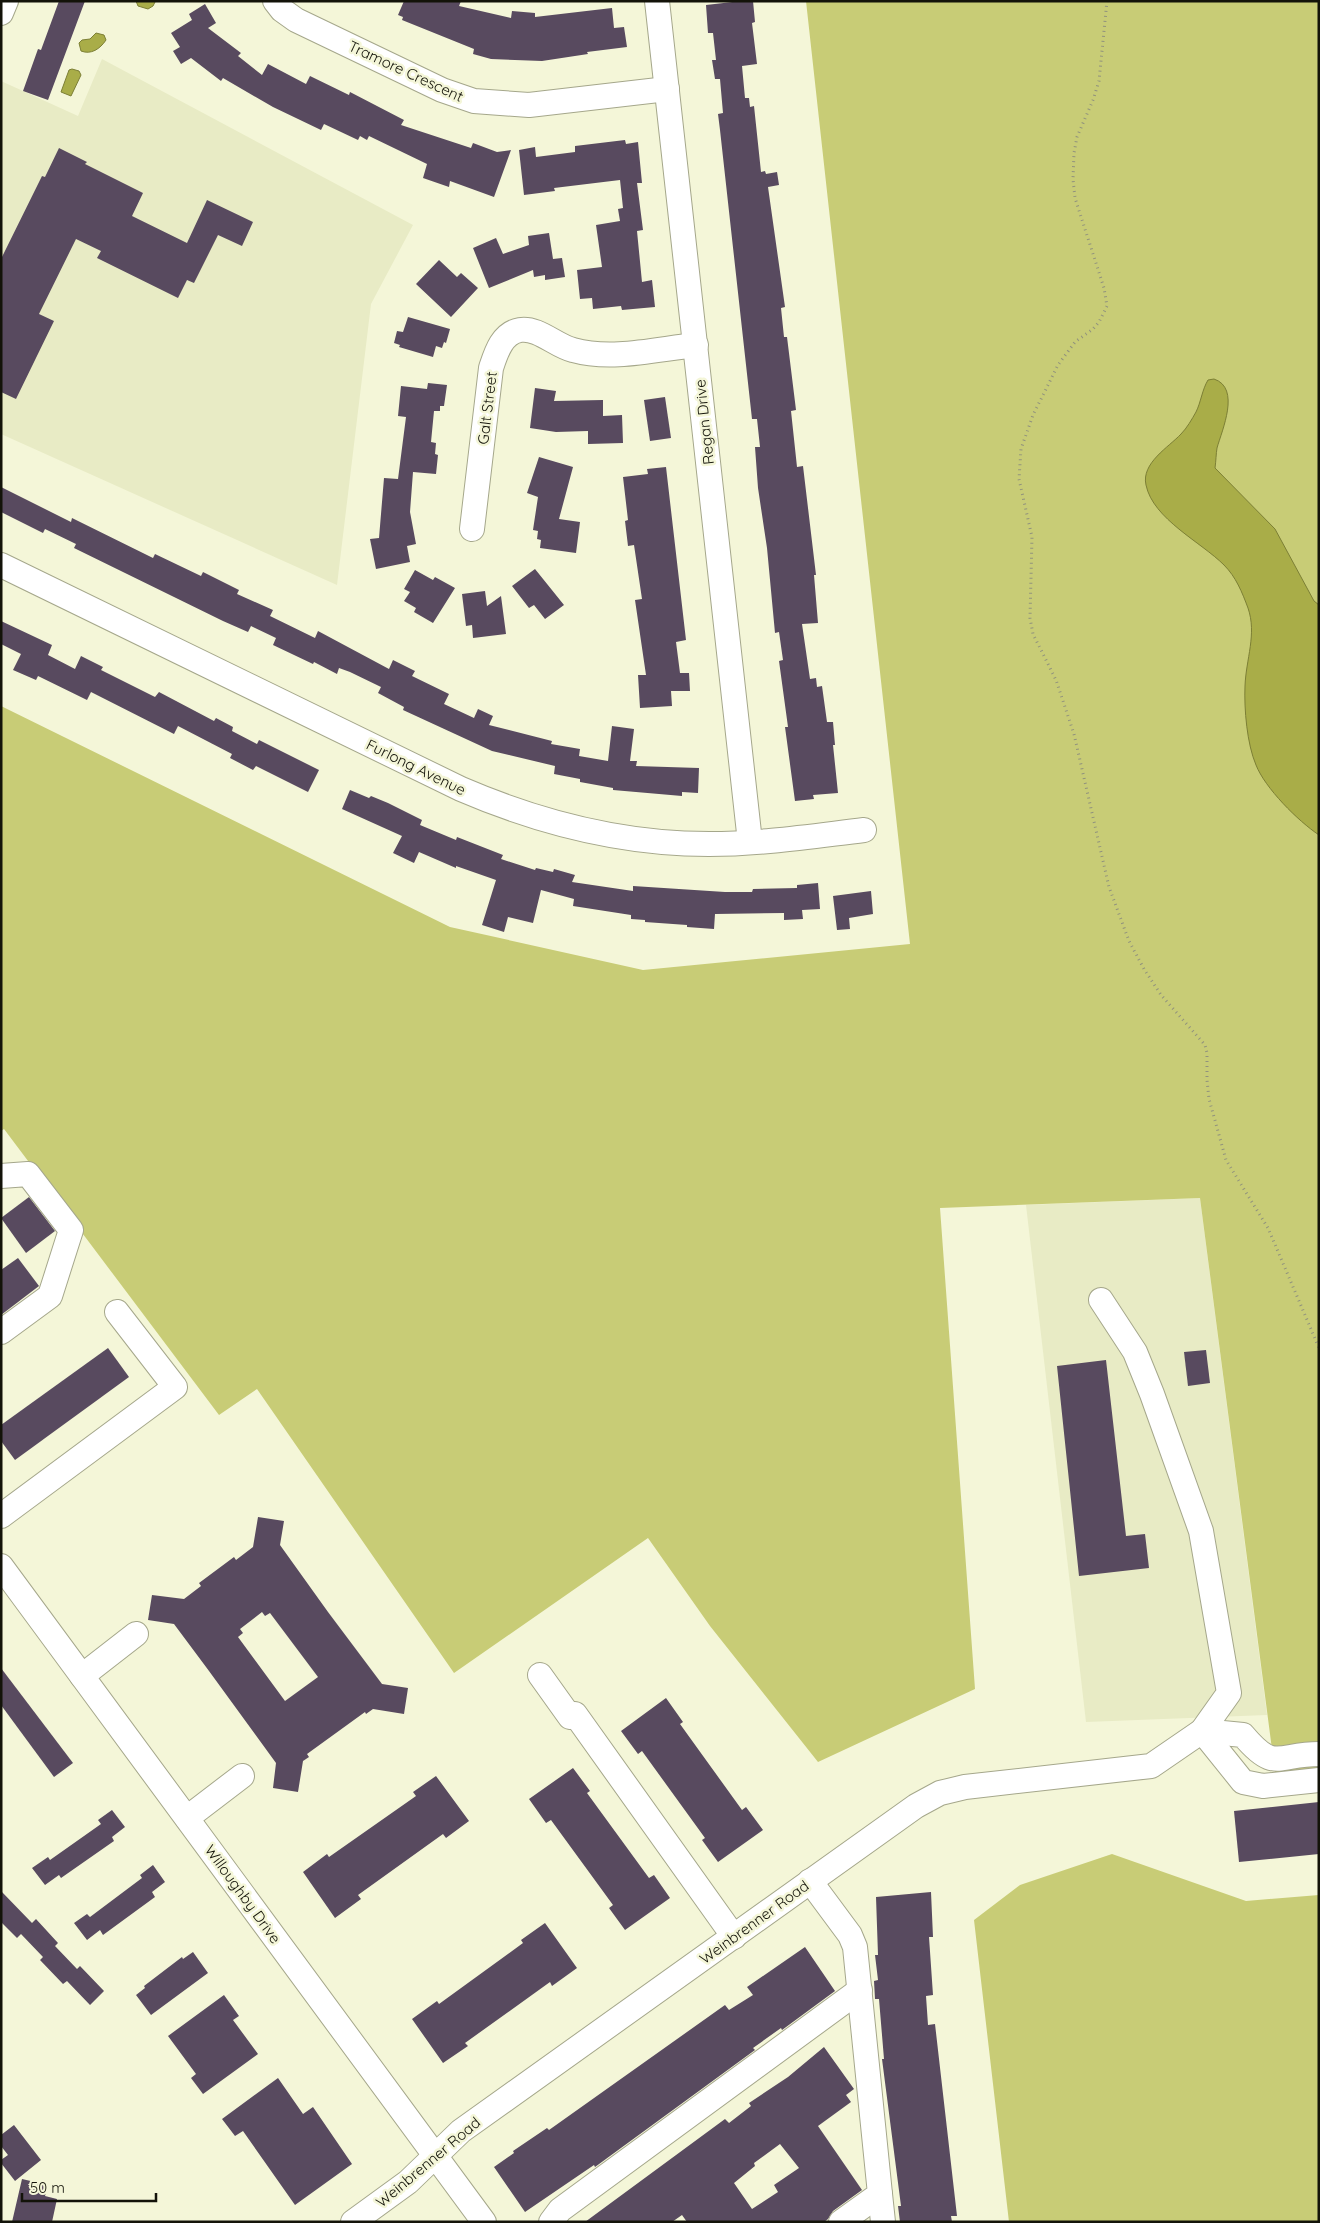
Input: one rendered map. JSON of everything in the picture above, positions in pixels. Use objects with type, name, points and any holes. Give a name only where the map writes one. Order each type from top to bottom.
[{"type":"street","points":[[1,13],[6,1]]},
{"type":"street","name":"Tramore Crescent","points":[[275,1],[282,10],[296,20],[442,90],[474,102],[529,105],[667,89]]},
{"type":"street","name":"Regan Drive","points":[[657,1],[750,842]]},
{"type":"street","name":"Galt Street","points":[[472,529],[491,368],[497,351],[507,335],[521,330],[535,332],[568,349],[586,354],[618,354],[696,345]]},
{"type":"street","name":"Furlong Avenue","points":[[1,565],[461,790],[531,817],[602,835],[666,842],[709,844],[750,842],[864,830]]},
{"type":"street","points":[[1,1176],[28,1174],[71,1230],[50,1296],[1,1332]]},
{"type":"street","name":"Weinbrenner Road","points":[[353,2222],[408,2182],[462,2131],[893,1821],[940,1793],[965,1788],[1151,1766],[1202,1730],[1229,1693],[1201,1530],[1135,1352],[1101,1300]]},
{"type":"street","points":[[1,1516],[176,1386],[117,1312]]},
{"type":"street","name":"Willoughby Drive","points":[[1,1566],[484,2222]]},
{"type":"street","points":[[82,1676],[136,1634]]},
{"type":"street","points":[[540,1675],[573,1715],[734,1937]]},
{"type":"street","points":[[1202,1730],[1243,1734],[1257,1752],[1267,1758],[1319,1754]]},
{"type":"street","points":[[1202,1730],[1243,1782],[1263,1786],[1319,1780]]},
{"type":"street","points":[[187,1818],[242,1776]]},
{"type":"street","points":[[810,1881],[853,1941],[860,1990],[883,2222]]},
{"type":"street","points":[[551,2222],[560,2210],[860,1990]]},
{"type":"street","points":[[841,2222],[880,2194]]},
{"type":"path","points":[[1107,1],[1099,81],[1077,137],[1073,171],[1075,198],[1104,288],[1107,306],[1104,314],[1093,329],[1075,342],[1058,365],[1033,415],[1021,449],[1019,479],[1032,537],[1030,618],[1033,634],[1056,680],[1074,734],[1102,860],[1118,914],[1144,969],[1162,995],[1205,1045],[1208,1053],[1206,1080],[1209,1099],[1226,1160],[1268,1228],[1319,1348]]},
{"type":"shaded area","points":[[136,1],[155,2],[148,9],[138,6]]},
{"type":"shaded area","points":[[96,33],[104,35],[106,40],[104,43],[92,52],[81,51],[79,43],[82,40],[90,39]]},
{"type":"shaded area","points":[[102,59],[413,225],[371,304],[337,585],[1,434],[1,81],[78,116]]},
{"type":"shaded area","points":[[69,70],[79,71],[81,75],[71,96],[61,92]]},
{"type":"shaded area","points":[[1214,379],[1222,384],[1227,391],[1228,400],[1228,410],[1217,448],[1215,468],[1275,529],[1314,601],[1319,605],[1319,835],[1292,813],[1274,794],[1260,774],[1253,757],[1247,726],[1245,695],[1251,627],[1248,608],[1238,585],[1224,565],[1179,529],[1158,509],[1150,497],[1146,485],[1146,477],[1152,463],[1185,429],[1196,412],[1208,380]]},
{"type":"shaded area","points":[[1200,1198],[1267,1715],[1086,1722],[1026,1205]]},
{"type":"green space","points":[[806,1],[1319,1],[1319,1775],[1276,1780],[1200,1198],[940,1208],[975,1689],[818,1762],[710,1626],[648,1538],[454,1673],[257,1389],[219,1415],[4,1129],[1,1131],[1,706],[450,927],[643,970],[910,944]]},
{"type":"green space","points":[[1112,1854],[1246,1901],[1319,1895],[1319,2222],[1009,2222],[974,1920],[1020,1885]]},
{"type":"building","points":[[59,1],[85,1],[48,100],[23,91],[38,49],[41,50]]},
{"type":"building","points":[[404,1],[461,1],[459,6],[511,18],[512,11],[535,13],[535,17],[612,8],[614,28],[624,27],[627,47],[587,52],[588,54],[542,61],[491,59],[473,54],[474,49],[402,20],[403,17],[398,15]]},
{"type":"building","points":[[753,1],[755,22],[752,23],[757,64],[742,66],[745,98],[749,98],[750,107],[754,106],[761,172],[765,171],[766,174],[777,172],[779,185],[768,187],[785,307],[781,308],[784,337],[787,337],[796,410],[791,411],[797,467],[803,466],[816,575],[814,575],[818,623],[802,624],[810,679],[816,678],[817,687],[822,686],[827,722],[833,722],[835,745],[833,745],[838,793],[813,795],[814,799],[795,801],[785,727],[788,727],[779,661],[783,660],[779,632],[775,633],[767,548],[758,488],[755,447],[760,447],[757,419],[752,419],[718,114],[723,113],[720,79],[715,79],[712,60],[716,60],[713,33],[708,33],[706,5]]},
{"type":"building","points":[[205,4],[216,23],[208,28],[241,53],[238,56],[262,75],[268,64],[306,84],[310,76],[349,95],[350,92],[404,120],[401,125],[471,148],[473,143],[497,152],[511,150],[494,197],[450,181],[449,187],[423,178],[427,164],[369,136],[367,140],[360,136],[358,140],[324,124],[321,130],[273,107],[223,78],[221,81],[191,58],[181,64],[173,51],[180,47],[171,33],[192,20],[189,14]]},
{"type":"building","points":[[625,140],[626,144],[638,142],[642,183],[637,183],[643,230],[637,231],[642,282],[652,280],[655,307],[622,310],[621,306],[593,309],[592,298],[580,299],[577,270],[602,267],[596,225],[620,221],[618,209],[623,208],[620,180],[554,188],[555,191],[524,195],[519,150],[535,147],[536,157],[575,152],[575,146]]},
{"type":"building","points":[[59,148],[87,162],[85,164],[143,193],[132,216],[187,243],[207,200],[253,222],[242,246],[218,235],[194,283],[187,280],[178,298],[97,258],[101,251],[76,239],[39,314],[54,321],[16,399],[1,392],[1,259],[42,176],[45,177]]},
{"type":"building","points":[[549,233],[553,259],[562,258],[565,277],[545,280],[545,275],[534,277],[533,270],[489,288],[473,248],[496,238],[503,254],[529,245],[528,236]]},
{"type":"building","points":[[439,260],[457,277],[461,273],[478,288],[451,317],[416,284]]},
{"type":"building","points":[[408,317],[450,329],[446,343],[444,342],[442,348],[436,346],[433,357],[399,347],[400,345],[394,343],[397,331],[403,332]]},
{"type":"building","points":[[428,383],[447,385],[444,406],[440,406],[440,411],[434,411],[431,442],[436,443],[435,454],[438,455],[436,474],[413,472],[410,512],[416,544],[407,546],[410,562],[376,569],[370,539],[379,538],[384,478],[398,479],[406,417],[398,416],[401,386],[427,389]]},
{"type":"building","points":[[535,388],[556,391],[554,401],[603,400],[603,416],[622,415],[623,443],[588,444],[588,431],[556,432],[530,428]]},
{"type":"building","points":[[665,397],[671,438],[650,441],[644,400]]},
{"type":"building","points":[[539,457],[573,467],[559,519],[580,522],[576,553],[540,548],[541,540],[537,539],[538,531],[533,530],[538,497],[527,493]]},
{"type":"building","points":[[666,467],[686,640],[676,642],[680,673],[689,673],[690,691],[671,691],[672,706],[640,708],[638,675],[646,675],[635,600],[642,599],[634,545],[628,546],[625,521],[628,520],[623,477],[648,474],[647,469]]},
{"type":"building","points":[[1,487],[71,522],[72,518],[153,558],[155,554],[201,576],[203,572],[239,590],[237,594],[273,610],[270,616],[315,638],[318,631],[389,669],[393,660],[415,671],[412,676],[449,694],[444,704],[474,718],[478,709],[493,716],[489,725],[552,741],[551,744],[580,749],[579,756],[608,761],[612,726],[634,729],[630,761],[637,761],[636,766],[699,768],[698,793],[682,792],[682,796],[613,790],[613,788],[580,782],[580,779],[554,774],[555,766],[492,751],[403,710],[404,707],[378,693],[381,687],[339,668],[337,674],[314,662],[313,664],[273,645],[276,638],[251,626],[248,632],[223,621],[74,548],[76,544],[45,529],[43,533],[1,512]]},
{"type":"building","points":[[535,569],[564,605],[545,619],[534,605],[529,608],[512,586]]},
{"type":"building","points":[[415,570],[433,580],[435,577],[455,588],[433,623],[414,612],[416,608],[404,601],[410,592],[404,589]]},
{"type":"building","points":[[485,591],[487,606],[501,596],[506,634],[473,638],[472,625],[466,626],[462,594]]},
{"type":"building","points":[[1,621],[52,645],[48,655],[75,669],[81,656],[103,667],[101,670],[155,697],[159,692],[214,721],[216,718],[233,727],[232,731],[257,744],[259,740],[319,770],[308,792],[256,766],[253,770],[230,758],[232,754],[178,726],[174,734],[91,692],[87,700],[38,676],[36,680],[13,670],[21,654],[1,644]]},
{"type":"building","points":[[350,790],[388,803],[422,820],[420,825],[456,840],[457,837],[503,855],[501,859],[535,870],[536,868],[553,872],[554,869],[575,875],[572,882],[633,891],[633,886],[725,892],[797,888],[797,885],[818,883],[820,909],[802,910],[803,919],[784,920],[784,913],[715,914],[714,929],[645,922],[645,920],[631,919],[631,915],[573,906],[574,899],[541,890],[533,923],[508,917],[504,932],[482,925],[496,880],[456,866],[456,868],[419,852],[414,863],[393,853],[402,836],[342,809]]},
{"type":"building","points":[[871,891],[873,914],[849,918],[850,929],[837,930],[833,896]]},
{"type":"building","points":[[29,1197],[55,1231],[26,1253],[1,1218]]},
{"type":"building","points":[[18,1258],[39,1286],[1,1315],[1,1270]]},
{"type":"building","points":[[108,1348],[129,1377],[15,1460],[1,1441],[1,1425]]},
{"type":"building","points":[[1206,1350],[1210,1383],[1188,1386],[1184,1352]]},
{"type":"building","points":[[1106,1360],[1126,1536],[1145,1534],[1149,1568],[1079,1576],[1057,1366]]},
{"type":"building","points":[[258,1517],[284,1521],[280,1545],[328,1612],[382,1684],[408,1688],[404,1714],[373,1709],[366,1714],[365,1712],[307,1754],[309,1757],[303,1761],[298,1792],[273,1788],[276,1763],[174,1624],[148,1620],[152,1595],[184,1599],[201,1586],[199,1583],[234,1557],[236,1560],[253,1547]],"holes":[[[262,1612],[265,1616],[270,1613],[318,1677],[285,1701],[238,1637],[243,1633],[240,1629]]]},
{"type":"building","points":[[1,1668],[73,1763],[54,1777],[1,1705]]},
{"type":"building","points":[[666,1698],[683,1722],[680,1724],[742,1810],[746,1807],[763,1830],[718,1862],[702,1840],[705,1838],[642,1751],[638,1754],[621,1731]]},
{"type":"building","points":[[573,1768],[590,1791],[587,1793],[649,1878],[654,1875],[670,1898],[625,1930],[609,1908],[613,1905],[551,1820],[546,1823],[529,1799]]},
{"type":"building","points":[[436,1776],[469,1821],[446,1838],[443,1834],[358,1895],[361,1899],[335,1918],[303,1872],[327,1854],[329,1857],[416,1796],[413,1792]]},
{"type":"building","points":[[1319,1802],[1319,1854],[1239,1862],[1234,1811]]},
{"type":"building","points":[[112,1810],[125,1827],[112,1837],[114,1841],[61,1878],[59,1875],[45,1885],[32,1868],[48,1857],[50,1860],[101,1824],[98,1820]]},
{"type":"building","points":[[153,1865],[165,1882],[152,1892],[155,1897],[103,1935],[100,1930],[87,1940],[74,1923],[87,1914],[90,1917],[142,1878],[140,1875]]},
{"type":"building","points":[[1,1891],[32,1923],[36,1919],[58,1943],[55,1946],[77,1969],[80,1966],[104,1991],[90,2005],[67,1981],[63,1984],[40,1960],[43,1957],[21,1934],[17,1938],[1,1922]]},
{"type":"building","points":[[931,1892],[933,1937],[929,1937],[933,1995],[926,1996],[928,2025],[935,2024],[957,2216],[951,2216],[952,2222],[900,2222],[898,2206],[901,2206],[882,2059],[884,2059],[879,1999],[875,1999],[874,1981],[878,1980],[875,1955],[878,1955],[876,1897]]},
{"type":"building","points":[[545,1923],[577,1968],[552,1986],[550,1982],[465,2043],[468,2046],[443,2063],[412,2019],[437,2001],[439,2004],[523,1943],[521,1940]]},
{"type":"building","points":[[805,1947],[835,1991],[782,2030],[781,2028],[753,2048],[755,2050],[595,2167],[594,2165],[525,2212],[494,2167],[514,2153],[513,2151],[547,2128],[549,2130],[725,2005],[729,2010],[753,1995],[747,1987]]},
{"type":"building","points":[[193,1952],[208,1973],[151,2015],[136,1995],[145,1988],[144,1986],[182,1957],[183,1959]]},
{"type":"building","points":[[224,1995],[239,2016],[233,2020],[258,2054],[203,2094],[191,2078],[196,2074],[168,2036]]},
{"type":"building","points":[[824,2047],[854,2089],[846,2095],[851,2102],[818,2126],[862,2190],[833,2211],[824,2222],[687,2222],[682,2215],[672,2222],[585,2222],[725,2119],[729,2123],[751,2106],[749,2103],[788,2077]],"holes":[[[780,2144],[799,2168],[774,2185],[778,2192],[752,2209],[734,2183],[755,2166],[754,2163]]]},
{"type":"building","points":[[278,2078],[303,2114],[313,2107],[352,2164],[295,2205],[243,2131],[235,2136],[222,2119]]},
{"type":"building","points":[[14,2125],[41,2160],[15,2181],[1,2163],[1,2160],[8,2155],[1,2146],[1,2135]]},
{"type":"building","points":[[22,2179],[48,2185],[45,2196],[57,2199],[52,2222],[12,2222]]}]
